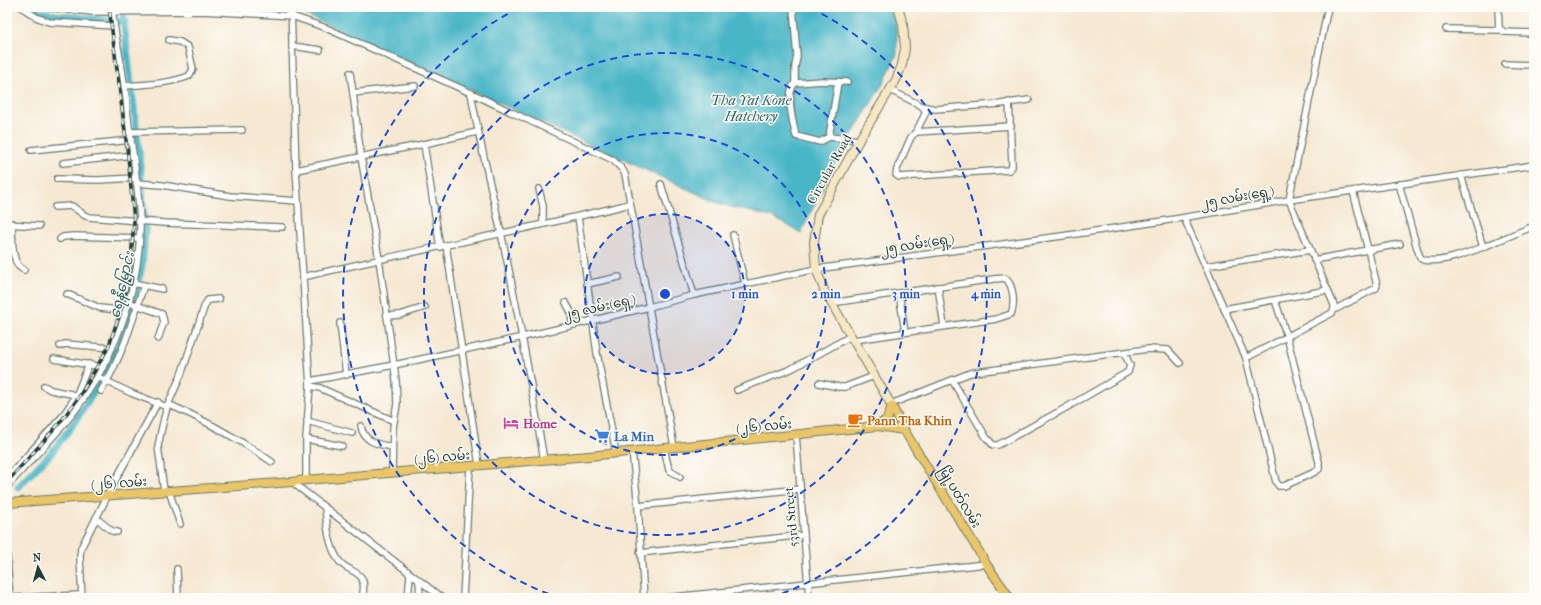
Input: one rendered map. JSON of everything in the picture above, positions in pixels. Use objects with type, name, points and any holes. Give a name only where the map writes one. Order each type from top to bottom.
[{"type":"main road","points":[[878,426],[887,419],[891,405]]},
{"type":"main road","name":"မြို့ပတ်လမ်း","points":[[891,405],[904,430],[950,502],[986,564],[1010,598]]},
{"type":"main road","name":"(၂၆) လမ်း","points":[[7,503],[292,482],[544,460],[878,426],[904,430]]},
{"type":"street","points":[[21,7],[36,17],[49,22],[114,25]]},
{"type":"street","points":[[46,7],[66,10],[106,10],[114,12],[128,10],[203,11],[292,16],[326,28],[613,160],[624,170],[674,447]]},
{"type":"street","points":[[291,7],[296,170],[310,384],[306,439],[306,480]]},
{"type":"street","points":[[793,7],[797,56],[795,83],[791,89],[792,118],[796,136],[820,142],[829,137],[859,140]]},
{"type":"street","name":"Circular Road","points":[[891,405],[825,292],[816,269],[814,242],[818,215],[859,140],[896,80],[902,65],[906,48],[903,24],[898,7]]},
{"type":"street","points":[[1328,7],[1288,200],[1328,290],[1334,305],[1334,310]]},
{"type":"street","points":[[1498,7],[1498,28],[1500,30]]},
{"type":"street","points":[[101,391],[103,367],[126,311],[133,283],[140,222],[124,86],[114,25],[114,12]]},
{"type":"street","points":[[1446,29],[1500,30],[1504,32],[1534,33]]},
{"type":"street","points":[[124,86],[157,83],[181,79],[189,76],[192,72],[188,47],[180,42],[168,40]]},
{"type":"street","points":[[292,46],[320,50]]},
{"type":"street","points":[[1505,64],[1534,65]]},
{"type":"street","points":[[350,73],[361,157],[379,259],[397,393],[392,447],[392,473]]},
{"type":"street","points":[[795,83],[822,81],[847,82]]},
{"type":"street","points":[[829,137],[838,82]]},
{"type":"street","points":[[353,93],[415,86]]},
{"type":"street","points":[[890,90],[922,106],[935,109],[1000,104],[1029,100]]},
{"type":"street","points":[[472,94],[477,132],[501,233],[523,337],[544,460]]},
{"type":"street","points":[[922,106],[926,112],[916,132],[911,137],[897,169],[896,175],[899,177],[1009,170],[1012,167],[1009,102]]},
{"type":"street","points":[[916,132],[1011,126]]},
{"type":"street","points":[[129,132],[242,130]]},
{"type":"street","points":[[296,170],[477,132]]},
{"type":"street","points":[[31,150],[131,140]]},
{"type":"street","points":[[424,144],[475,430],[479,465]]},
{"type":"street","points":[[62,163],[133,155]]},
{"type":"street","name":"၂၅ လမ်း(ရှေ့)","points":[[310,384],[523,337],[694,295],[816,269],[1062,236],[1184,218],[1288,200],[1534,165]]},
{"type":"street","points":[[1461,175],[1483,247]]},
{"type":"street","points":[[57,179],[136,181],[230,196],[298,201]]},
{"type":"street","points":[[661,184],[694,295]]},
{"type":"street","points":[[1400,184],[1417,248],[1420,257],[1423,260],[1429,261],[1469,252],[1534,226]]},
{"type":"street","points":[[539,189],[543,206],[543,224]]},
{"type":"street","points":[[1246,358],[1376,288],[1377,285],[1353,191]]},
{"type":"street","points":[[303,277],[379,259],[578,217],[630,204]]},
{"type":"street","points":[[55,207],[72,206],[89,217],[140,222],[282,227]]},
{"type":"street","points":[[578,217],[597,353],[616,453]]},
{"type":"street","points":[[1184,218],[1246,358],[1276,482],[1279,486],[1284,486],[1319,469],[1319,462],[1287,337],[1275,300]]},
{"type":"street","points":[[24,270],[19,268],[15,262],[9,224],[39,226]]},
{"type":"street","points":[[733,235],[745,284]]},
{"type":"street","points":[[60,239],[63,237],[73,236],[139,238]]},
{"type":"street","points":[[1314,260],[1400,244]]},
{"type":"street","points":[[1205,266],[1310,250]]},
{"type":"street","points":[[587,284],[619,277]]},
{"type":"street","points":[[737,390],[791,369],[852,338],[905,332],[996,318],[1011,314],[1013,307],[1012,288],[1009,281],[1005,278],[831,303]]},
{"type":"street","points":[[133,283],[162,289]]},
{"type":"street","points":[[7,487],[58,432],[83,400],[102,379],[125,346],[144,285]]},
{"type":"street","points":[[938,287],[944,326]]},
{"type":"street","points":[[1224,309],[1328,290]]},
{"type":"street","points":[[899,293],[905,332]]},
{"type":"street","points":[[67,294],[100,308],[126,311]]},
{"type":"street","points":[[180,524],[167,491],[158,446],[167,405],[188,357],[205,305],[208,300],[219,299]]},
{"type":"street","points":[[128,302],[160,313],[164,322],[158,339]]},
{"type":"street","points":[[566,303],[571,312],[572,324]]},
{"type":"street","points":[[387,316],[400,315],[425,307]]},
{"type":"street","points":[[340,323],[346,375]]},
{"type":"street","points":[[60,346],[65,344],[112,348]]},
{"type":"street","points":[[891,405],[952,380],[983,371],[1148,349],[1168,350],[1180,363]]},
{"type":"street","points":[[952,380],[986,437],[993,445],[998,445],[1128,372],[1130,364],[1124,353]]},
{"type":"street","points":[[54,359],[103,367]]},
{"type":"street","points":[[7,478],[52,429],[76,396],[89,364]]},
{"type":"street","points":[[819,383],[845,387],[874,376]]},
{"type":"street","points":[[102,379],[129,392],[167,405],[215,426],[238,439],[272,462]]},
{"type":"street","points":[[310,384],[394,421]]},
{"type":"street","points":[[44,386],[50,390],[76,396],[83,400]]},
{"type":"street","points":[[7,556],[10,598],[82,596],[80,552],[107,496],[158,402]]},
{"type":"street","points":[[307,421],[352,433]]},
{"type":"street","points":[[361,426],[363,433],[367,438],[373,442],[392,447]]},
{"type":"street","name":"53rd Street","points":[[796,435],[809,598]]},
{"type":"street","points":[[306,439],[342,446]]},
{"type":"street","points":[[664,448],[669,470],[680,477]]},
{"type":"street","points":[[632,451],[638,506],[644,598]]},
{"type":"street","points":[[463,598],[470,466]]},
{"type":"street","points":[[292,482],[442,598]]},
{"type":"street","points":[[638,506],[800,489]]},
{"type":"street","points":[[325,508],[332,549],[336,558],[342,564],[361,576],[364,580],[362,598]]},
{"type":"street","points":[[96,518],[117,532]]},
{"type":"street","points":[[640,553],[804,535]]},
{"type":"street","points":[[664,598],[986,564]]},
{"type":"street","points":[[177,569],[178,598]]},
{"type":"street","points":[[408,598],[410,574]]},
{"type":"street","points":[[419,580],[420,598]]},
{"type":"water","name":"Tha Yat Kone Hatchery","points":[[296,7],[892,7],[894,9],[897,36],[897,54],[884,82],[833,166],[801,233],[774,218],[720,204],[302,13],[296,9]]},
{"type":"waterway","points":[[32,7],[39,12],[57,15],[125,22]]},
{"type":"waterway","name":"ရေနီမြောင်း","points":[[18,487],[52,452],[72,426],[97,387],[120,343],[135,299],[142,265],[145,230],[139,151],[122,7]]},
{"type":"railway","points":[[7,482],[58,425],[79,397],[108,348],[121,310],[130,273],[134,221],[128,156],[109,7]]},
{"type":"place","name":"Pann Tha Khin","points":[[855,420]]},
{"type":"place","name":"Home","points":[[511,423]]},
{"type":"place","name":"La Min","points":[[602,436]]}]
